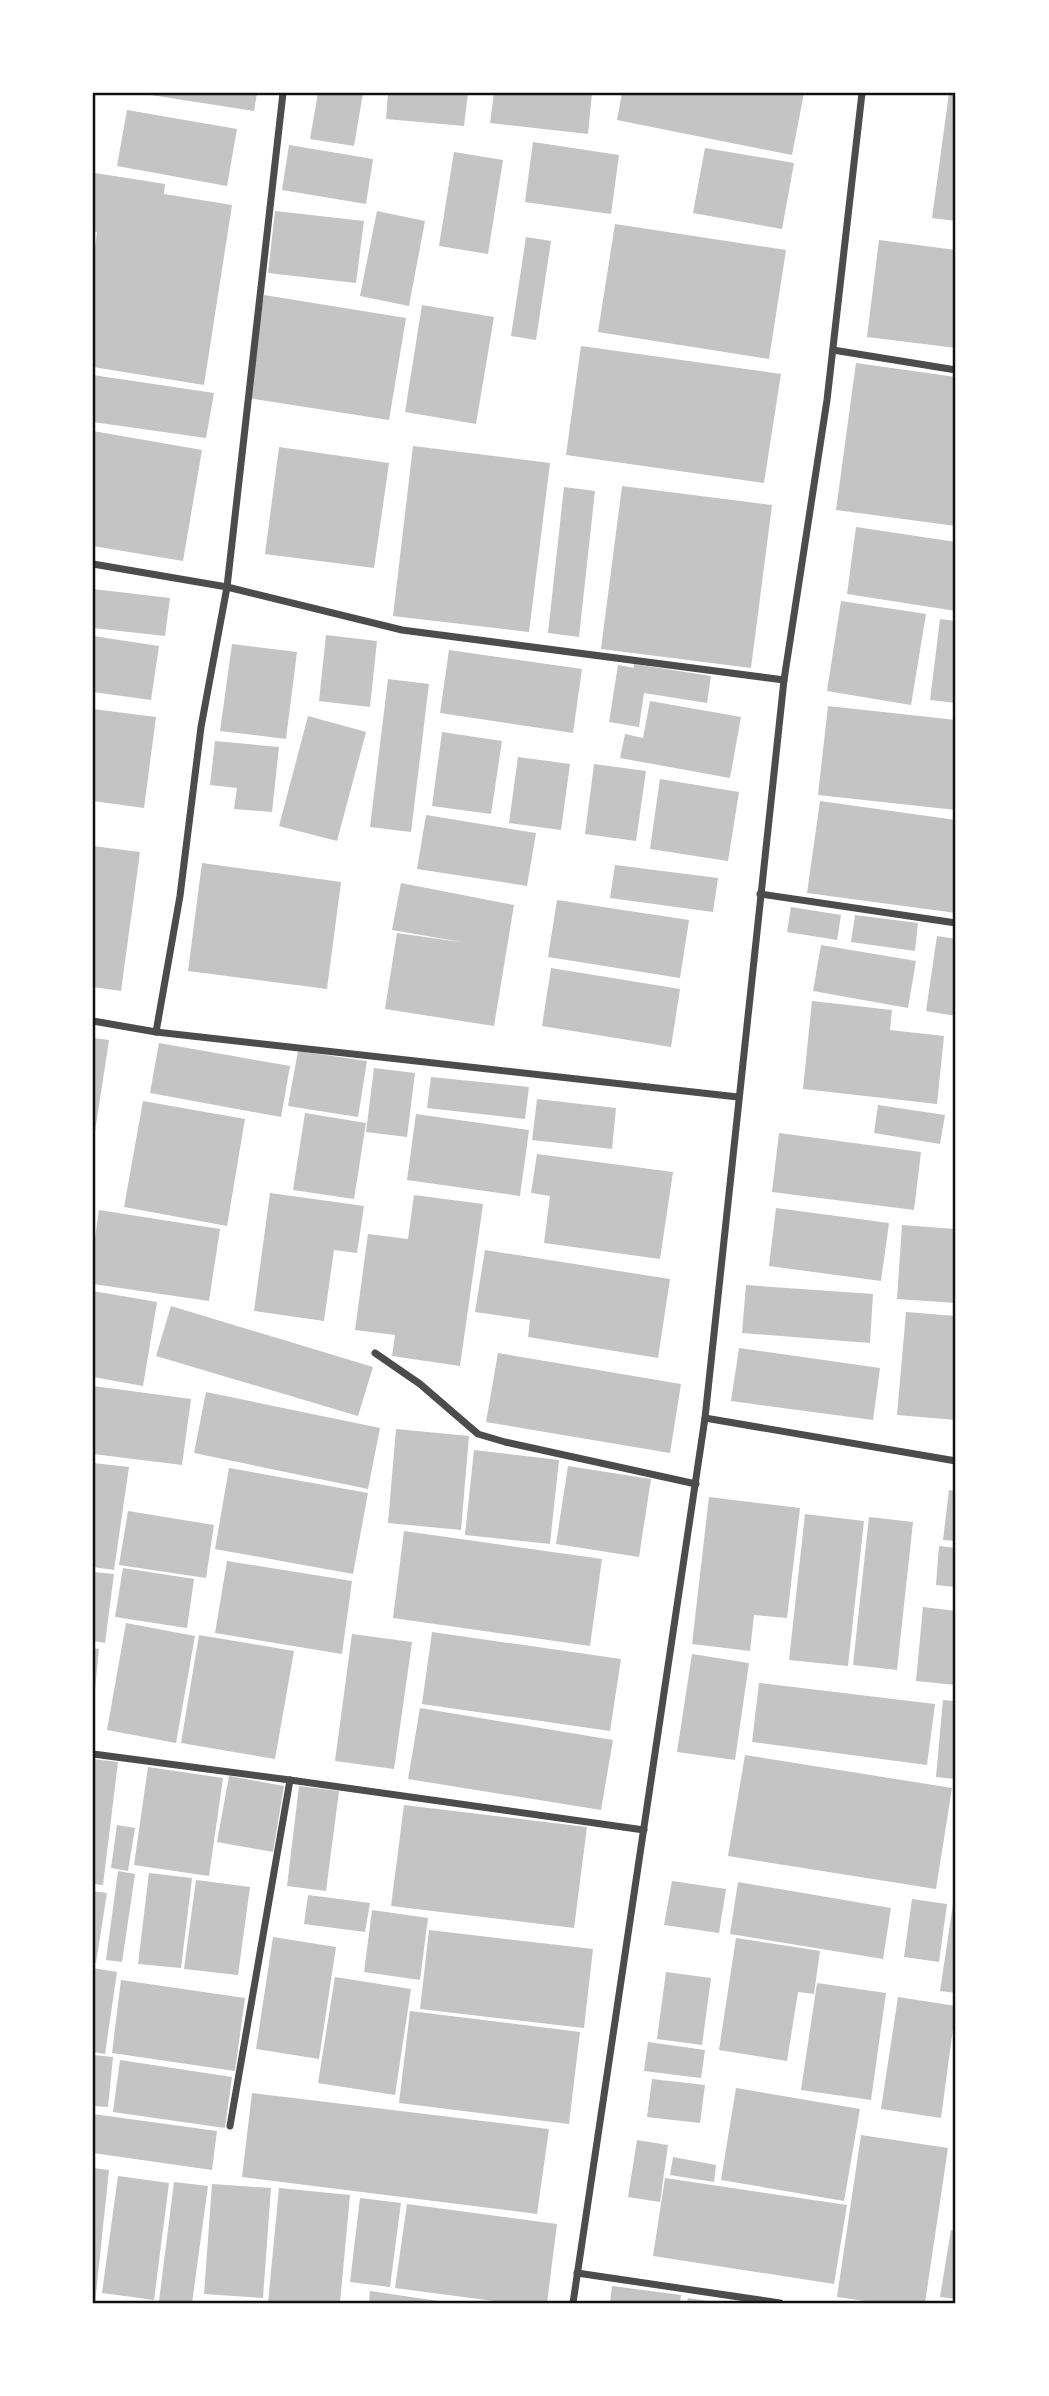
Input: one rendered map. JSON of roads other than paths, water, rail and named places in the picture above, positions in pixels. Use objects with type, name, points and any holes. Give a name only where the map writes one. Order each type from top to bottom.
[{"type":"street","points":[[156,1032],[180,896],[201,727],[227,587],[283,93]]},
{"type":"street","points":[[573,2303],[705,1418],[784,680],[833,350],[862,93]]},
{"type":"street","points":[[833,350],[956,370]]},
{"type":"street","points":[[93,564],[227,587],[402,630],[784,680]]},
{"type":"street","points":[[760,894],[956,923]]},
{"type":"street","points":[[93,1021],[156,1032],[738,1097]]},
{"type":"street","points":[[375,1353],[420,1384],[478,1434],[696,1484]]},
{"type":"street","points":[[705,1418],[956,1461]]},
{"type":"street","points":[[93,1754],[644,1830]]},
{"type":"street","points":[[230,2126],[290,1780]]},
{"type":"street","points":[[577,2273],[780,2303]]}]
